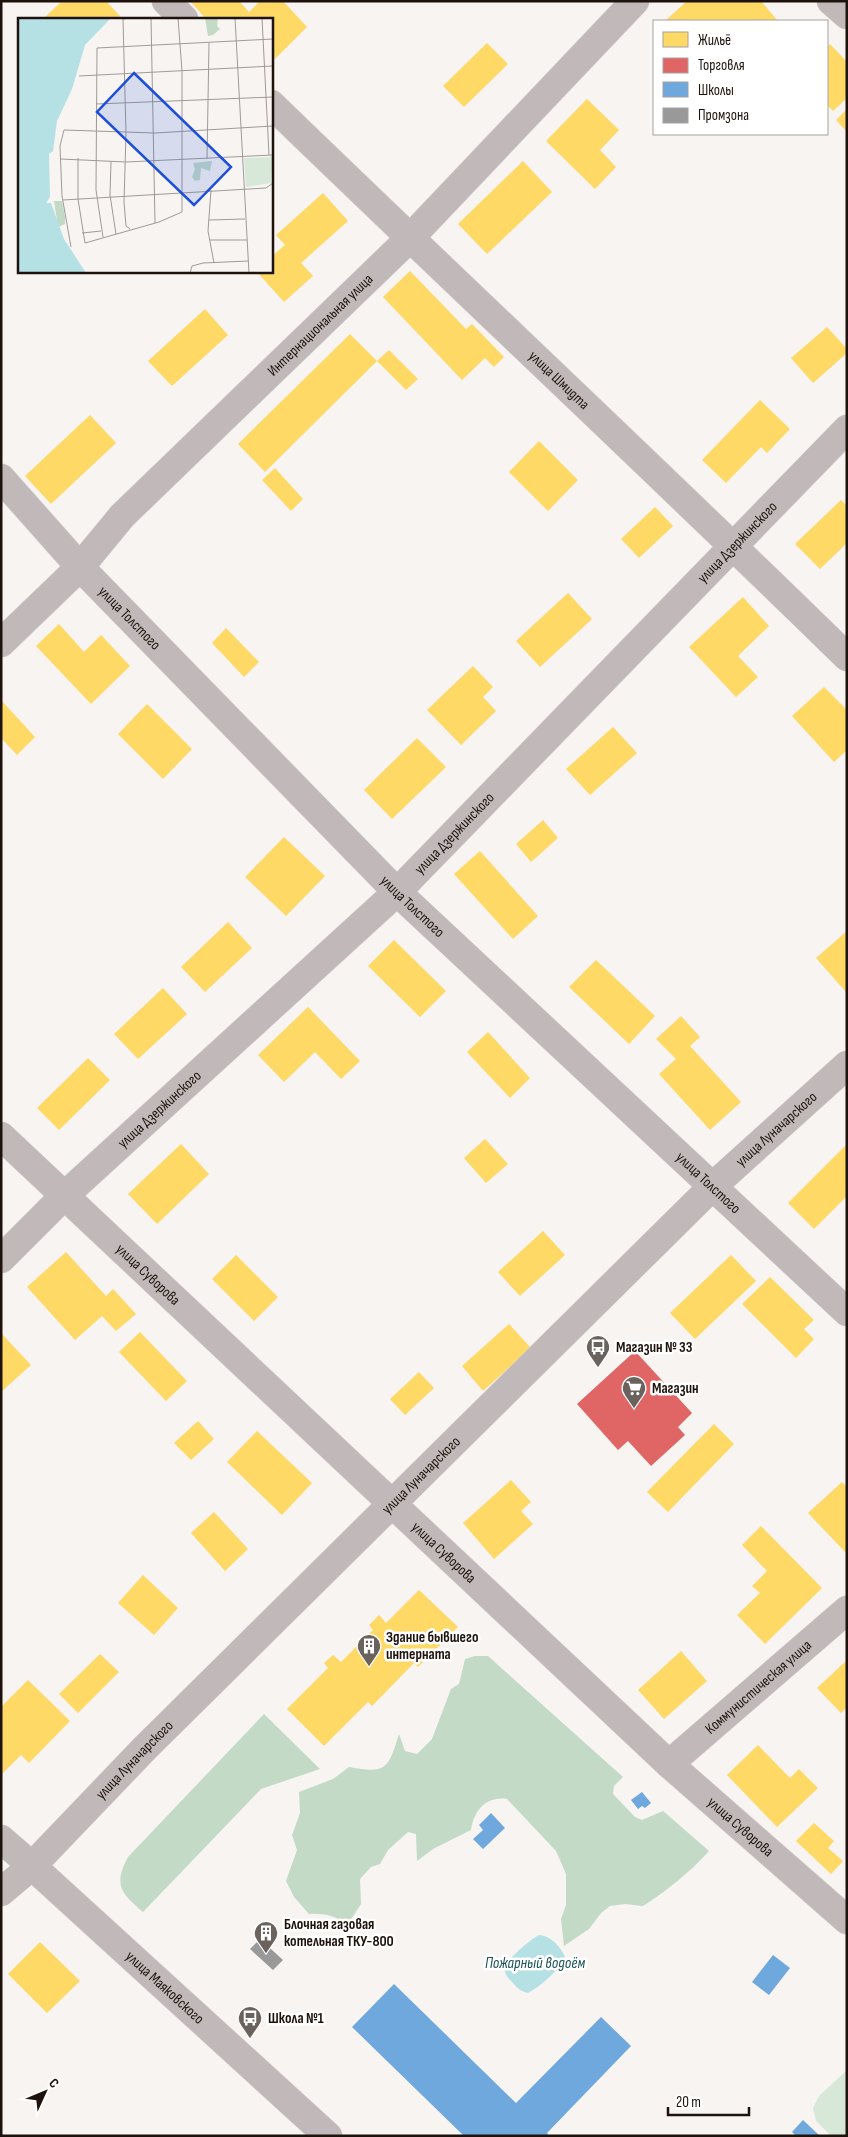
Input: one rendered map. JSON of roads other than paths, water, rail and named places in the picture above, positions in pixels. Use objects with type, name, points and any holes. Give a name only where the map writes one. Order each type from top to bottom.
[{"type":"street","points":[[166,1],[183,18]]},
{"type":"street","name":"Интернациональная улица","points":[[1,643],[80,567],[122,516],[410,238],[635,1]]},
{"type":"street","points":[[831,1],[847,15]]},
{"type":"street","name":"улица Шмидта","points":[[272,105],[847,657]]},
{"type":"street","name":"улица Дзержинского","points":[[1,1259],[64,1196],[397,892],[847,429]]},
{"type":"street","name":"улица Толстого","points":[[1,478],[80,567],[397,892],[847,1312]]},
{"type":"street","name":"улица Луначарского","points":[[1,1892],[32,1866],[144,1749],[713,1186],[847,1065]]},
{"type":"street","name":"улица Суворова","points":[[1,1136],[391,1505],[669,1764],[847,1920]]},
{"type":"street","name":"Коммунистическая улица","points":[[669,1764],[847,1610]]},
{"type":"street","name":"улица Маяковского","points":[[1,1838],[328,2136]]},
{"type":"water","name":"Пожарный водоём","points":[[539,1935],[555,1942],[565,1957],[549,1978],[528,1993],[515,1986],[507,1976],[505,1968],[525,1945]]},
{"type":"place","name":"Магазин № 33","points":[[598,1368]]},
{"type":"place","name":"Магазин","points":[[634,1409]]},
{"type":"place","name":"Здание бывшего интерната","points":[[369,1667]]},
{"type":"place","name":"Блочная газовая котельная ТКУ-800","points":[[266,1954]]},
{"type":"place","name":"Школа №1","points":[[250,2039]]}]
